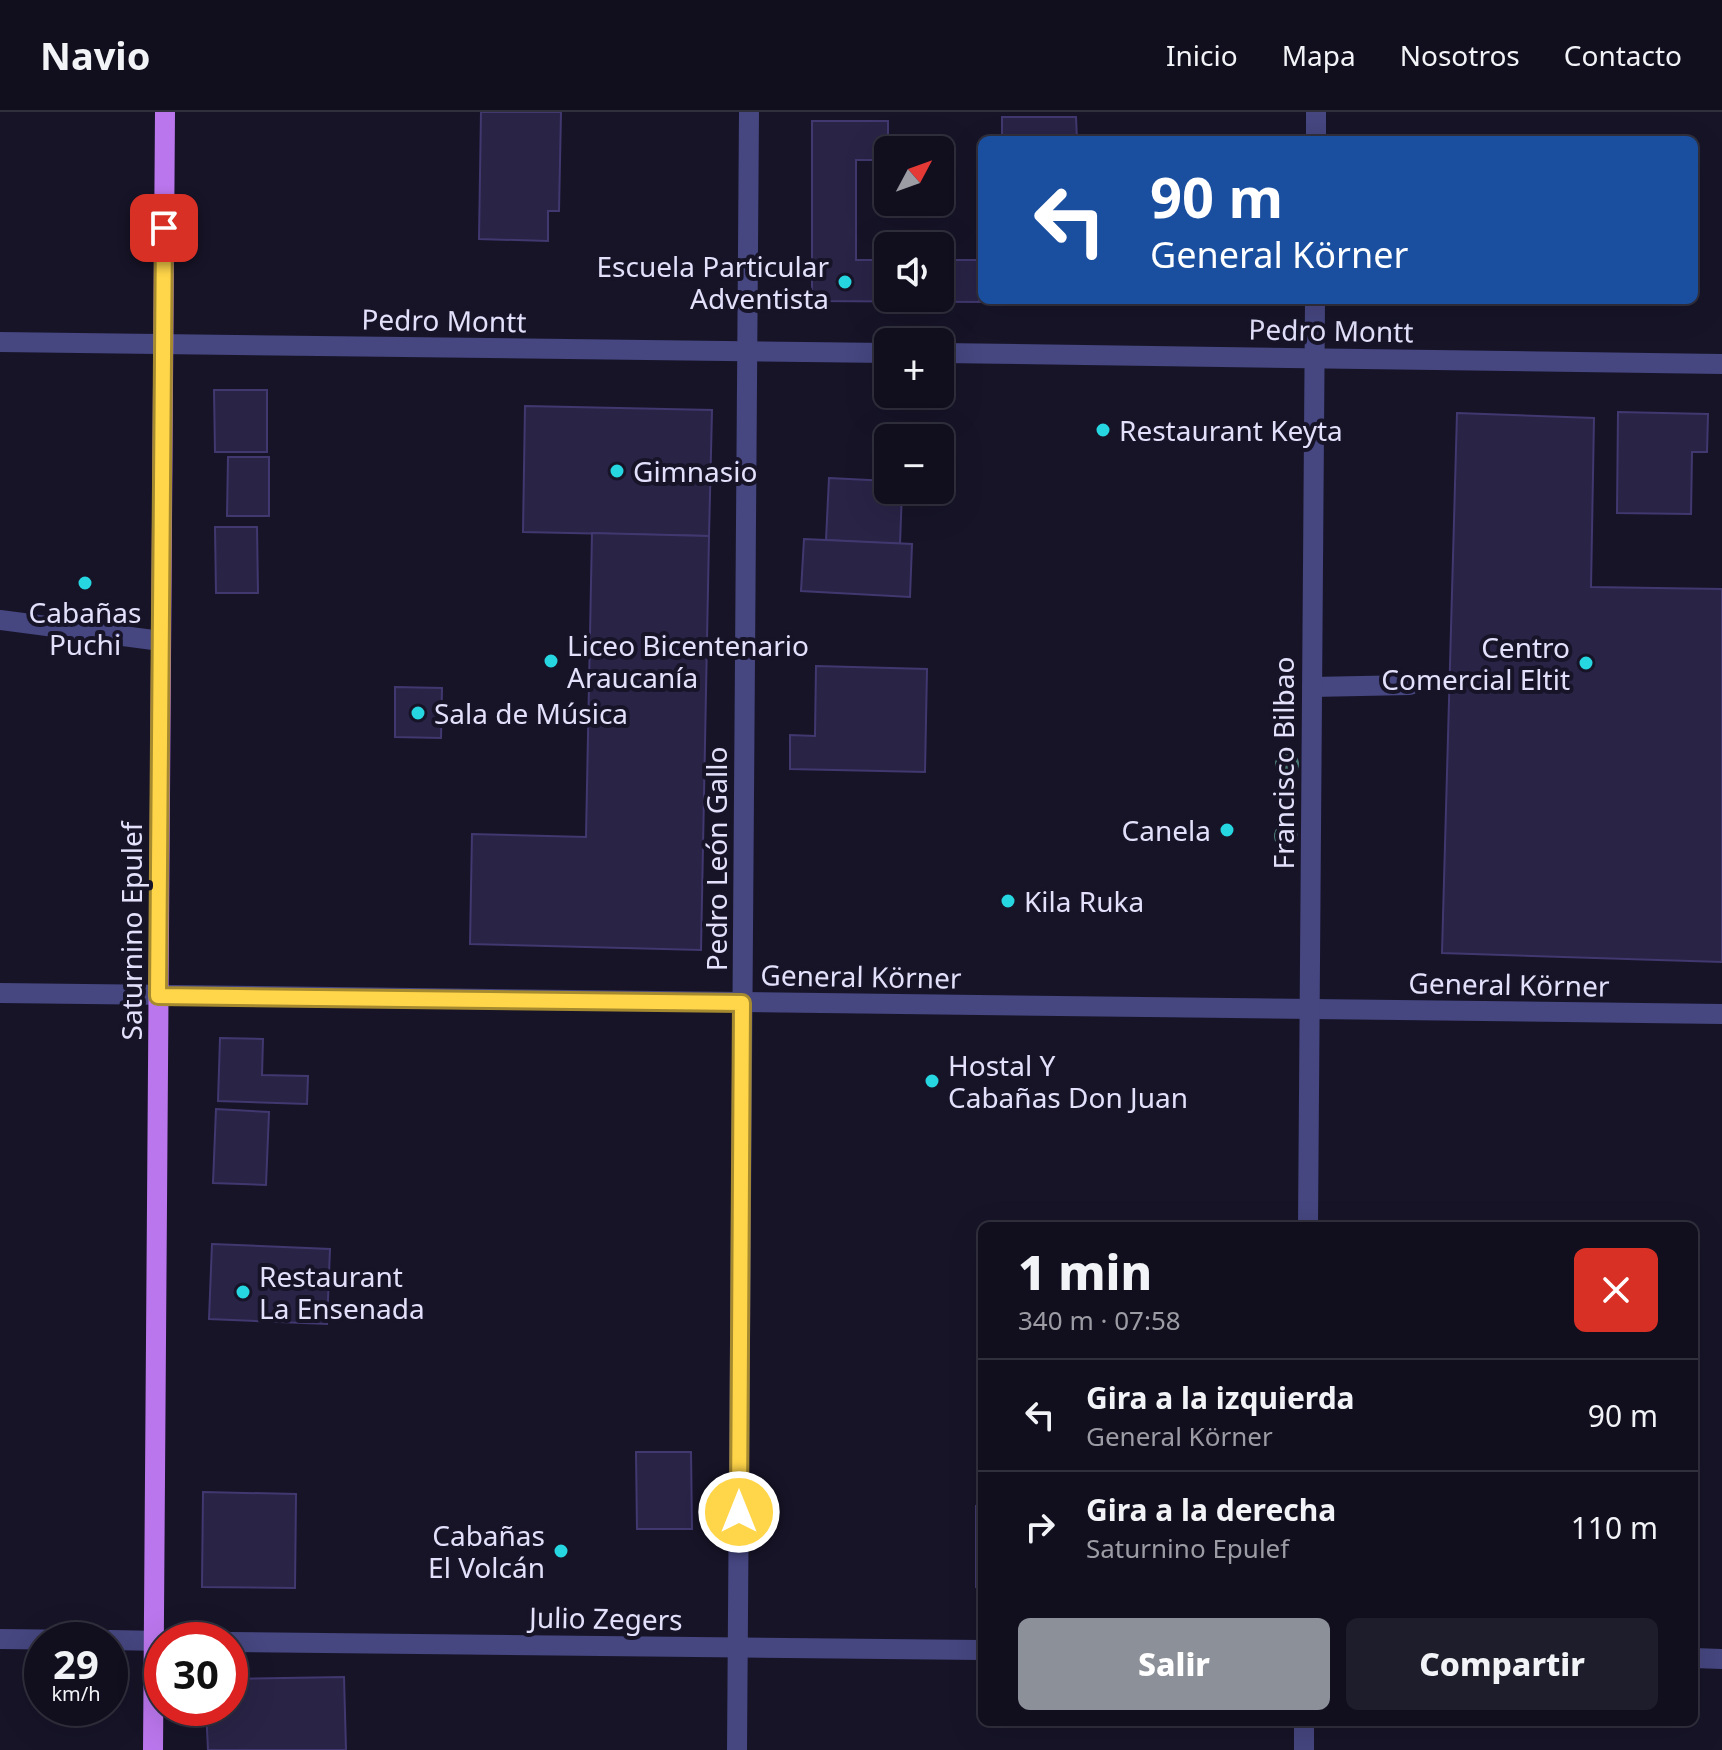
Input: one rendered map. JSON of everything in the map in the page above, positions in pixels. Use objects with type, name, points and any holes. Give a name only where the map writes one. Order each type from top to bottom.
[{"type":"main road","name":"Saturnino Epulef","points":[[158,1622],[158,996],[165,112]]},
{"type":"main road","name":"Saturnino Epulef","points":[[153,1750],[154,1726]]},
{"type":"street","name":"Pedro León Gallo","points":[[737,1750],[749,112]]},
{"type":"street","points":[[1316,112],[1316,136]]},
{"type":"street","name":"Francisco Bilbao","points":[[1308,1222],[1315,304]]},
{"type":"street","name":"Pedro Montt","points":[[0,342],[874,353]]},
{"type":"street","name":"Pedro Montt","points":[[954,353],[1722,364]]},
{"type":"street","points":[[0,620],[161,641]]},
{"type":"street","points":[[1312,687],[1410,685]]},
{"type":"street","name":"General Körner","points":[[0,993],[1722,1014]]},
{"type":"street","points":[[0,1639],[24,1639]]},
{"type":"street","name":"Julio Zegers","points":[[248,1642],[978,1650]]},
{"type":"street","points":[[1698,1658],[1722,1659]]},
{"type":"street","points":[[1304,1726],[1304,1750]]},
{"type":"building","points":[[481,112],[561,112],[559,211],[548,211],[548,241],[479,239]]},
{"type":"building","points":[[1002,117],[1076,117],[1077,136],[1002,136]]},
{"type":"building","points":[[812,121],[888,121],[888,136],[874,136],[874,160],[856,160],[856,260],[874,260],[874,301],[812,301]]},
{"type":"building","points":[[954,260],[978,260],[978,302],[954,302]]},
{"type":"building","points":[[214,390],[267,390],[267,452],[215,452]]},
{"type":"building","name":"Gimnasio","points":[[525,406],[712,410],[709,536],[523,532]]},
{"type":"building","points":[[1618,412],[1708,414],[1707,452],[1692,452],[1691,514],[1617,513]]},
{"type":"building","name":"Centro Comercial Eltit","points":[[1457,413],[1594,418],[1591,587],[1722,589],[1722,962],[1442,953]]},
{"type":"building","points":[[228,457],[269,457],[269,516],[227,516]]},
{"type":"building","points":[[829,478],[874,480],[874,504],[901,504],[900,544],[826,540]]},
{"type":"building","points":[[215,527],[257,527],[258,593],[216,593]]},
{"type":"building","points":[[592,533],[709,536],[701,950],[470,944],[472,834],[586,837]]},
{"type":"building","points":[[804,539],[912,544],[910,597],[801,591]]},
{"type":"building","points":[[816,666],[927,669],[925,772],[790,769],[790,735],[815,736]]},
{"type":"building","name":"Sala de Música","points":[[395,687],[442,688],[441,738],[395,737]]},
{"type":"building","points":[[220,1038],[263,1039],[262,1075],[308,1076],[307,1104],[218,1101]]},
{"type":"building","points":[[216,1109],[269,1112],[266,1185],[213,1183]]},
{"type":"building","points":[[212,1244],[330,1249],[327,1324],[209,1319]]},
{"type":"building","points":[[636,1452],[691,1452],[692,1529],[637,1529]]},
{"type":"building","points":[[203,1492],[296,1494],[295,1588],[202,1587]]},
{"type":"building","points":[[976,1506],[978,1506],[978,1587]]},
{"type":"building","points":[[344,1677],[346,1750],[208,1750],[207,1726],[248,1726],[248,1679]]},
{"type":"place","name":"Escuela Particular Adventista","points":[[845,282]]},
{"type":"place","name":"Restaurant Keyta","points":[[1103,430]]},
{"type":"place","name":"Gimnasio","points":[[617,471]]},
{"type":"place","name":"Cabañas Puchi","points":[[85,583]]},
{"type":"place","name":"Liceo Bicentenario Araucanía","points":[[551,661]]},
{"type":"place","name":"Centro Comercial Eltit","points":[[1586,663]]},
{"type":"place","name":"Sala de Música","points":[[418,713]]},
{"type":"place","name":"Canela","points":[[1227,830]]},
{"type":"place","name":"Kila Ruka","points":[[1008,901]]},
{"type":"place","name":"Hostal Y Cabañas Don Juan","points":[[932,1081]]},
{"type":"place","name":"Restaurant La Ensenada","points":[[243,1292]]},
{"type":"place","name":"Cabañas El Volcán","points":[[561,1551]]},
{"type":"route","points":[[164,228],[158,996],[742,1003],[739,1512]]}]
